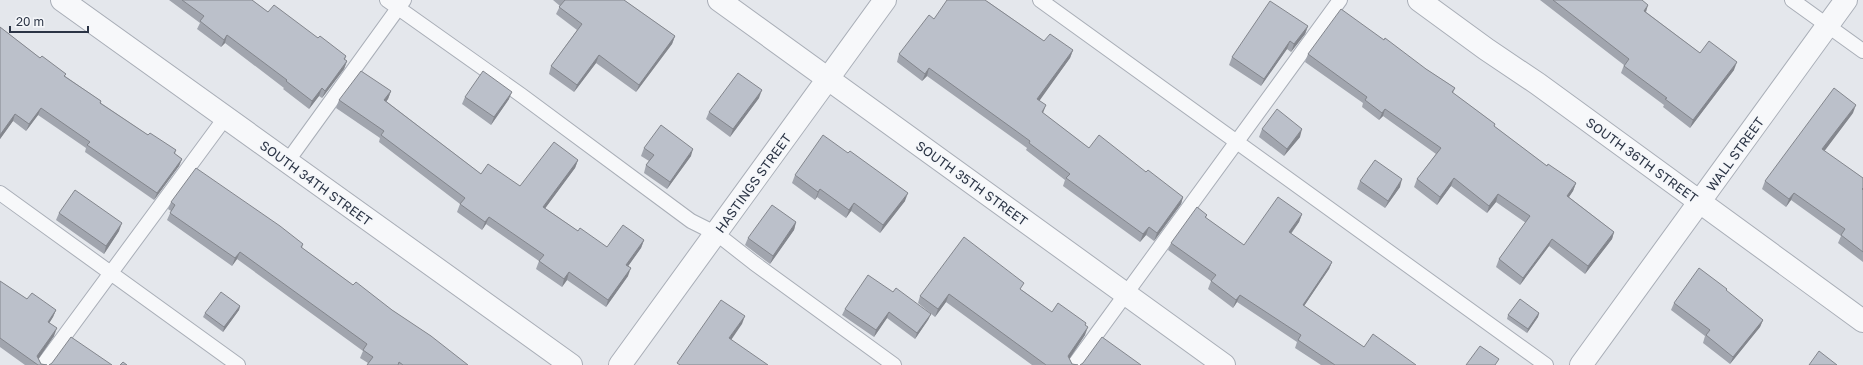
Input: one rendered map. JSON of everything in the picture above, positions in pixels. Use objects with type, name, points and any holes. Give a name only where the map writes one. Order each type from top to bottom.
[{"type":"street","name":"SOUTH 34TH STREET","points":[[62,0],[571,365]]},
{"type":"street","name":"SOUTH 35TH STREET","points":[[719,0],[1224,365]]},
{"type":"street","name":"HASTINGS STREET","points":[[620,365],[717,234],[885,0]]},
{"type":"street","name":"SOUTH 36TH STREET","points":[[1419,0],[1863,321]]},
{"type":"street","name":"WALL STREET","points":[[1581,365],[1846,0]]},
{"type":"lane","points":[[1040,0],[1546,365]]},
{"type":"lane","points":[[1074,365],[1340,0]]},
{"type":"lane","points":[[1792,0],[1863,51]]},
{"type":"lane","points":[[287,162],[397,3],[691,221],[717,234],[754,263],[894,365]]},
{"type":"lane","points":[[43,365],[225,118]]},
{"type":"lane","points":[[0,193],[238,365]]},
{"type":"building","points":[[182,0],[252,0],[268,12],[274,5],[318,38],[320,36],[346,56],[344,59],[347,61],[325,91],[322,88],[312,101],[286,81],[287,80],[227,35],[224,40],[200,21],[204,16]]},
{"type":"building","points":[[565,0],[624,0],[675,36],[639,85],[599,55],[577,85],[551,66],[582,24],[559,7]]},
{"type":"building","points":[[947,0],[985,0],[1044,41],[1050,34],[1073,50],[1037,99],[1046,105],[1042,112],[1089,148],[1099,135],[1146,172],[1148,170],[1183,197],[1157,233],[1149,227],[1143,234],[1066,178],[1070,174],[1029,143],[1030,141],[929,68],[925,74],[899,54],[929,15],[934,19]]},
{"type":"building","points":[[1553,0],[1642,0],[1648,5],[1644,11],[1700,53],[1709,41],[1737,62],[1693,120],[1665,99],[1667,98],[1624,66],[1629,59]]},
{"type":"building","points":[[1270,1],[1308,26],[1294,44],[1290,41],[1264,79],[1232,57]]},
{"type":"building","points":[[1341,9],[1384,40],[1385,38],[1426,69],[1455,88],[1452,92],[1495,124],[1494,126],[1547,166],[1548,164],[1576,183],[1567,196],[1614,232],[1588,266],[1552,239],[1523,278],[1499,259],[1530,216],[1498,194],[1489,206],[1454,178],[1440,197],[1417,179],[1441,148],[1385,109],[1382,113],[1365,100],[1367,97],[1308,54]]},
{"type":"building","points":[[0,27],[40,58],[42,56],[66,74],[64,76],[101,101],[100,103],[148,135],[150,133],[176,150],[174,153],[182,159],[157,193],[87,145],[90,142],[41,108],[29,124],[15,114],[0,135]]},
{"type":"building","points":[[361,71],[391,91],[384,100],[481,174],[488,164],[520,186],[554,142],[578,160],[543,207],[578,231],[580,228],[607,247],[623,225],[644,240],[626,265],[631,268],[608,300],[569,272],[564,279],[539,261],[544,255],[489,217],[485,222],[460,204],[465,198],[381,135],[384,131],[339,100]]},
{"type":"building","points":[[483,71],[512,92],[494,117],[465,97]]},
{"type":"building","points":[[738,73],[762,90],[733,129],[709,112]]},
{"type":"building","points":[[1834,88],[1856,105],[1822,149],[1863,178],[1863,252],[1841,235],[1845,229],[1794,193],[1789,199],[1765,181]]},
{"type":"building","points":[[1277,109],[1302,129],[1287,149],[1262,129]]},
{"type":"building","points":[[661,125],[693,149],[670,182],[646,165],[654,155],[644,148]]},
{"type":"building","points":[[823,135],[848,153],[850,151],[908,193],[883,225],[854,203],[849,210],[820,189],[818,192],[795,175]]},
{"type":"building","points":[[1375,160],[1402,179],[1388,201],[1360,181]]},
{"type":"building","points":[[196,168],[280,226],[303,244],[301,247],[353,285],[356,282],[392,310],[431,336],[468,365],[403,365],[399,362],[398,365],[367,365],[373,357],[363,350],[367,344],[240,252],[235,258],[170,213],[175,205],[171,202]]},
{"type":"building","points":[[75,190],[122,223],[106,246],[59,213]]},
{"type":"building","points":[[1278,197],[1302,214],[1289,232],[1332,262],[1303,305],[1364,347],[1373,334],[1416,365],[1335,365],[1298,340],[1301,335],[1240,295],[1236,300],[1211,281],[1216,275],[1171,243],[1197,207],[1207,215],[1205,217],[1244,245]]},
{"type":"building","points":[[772,205],[796,222],[773,256],[748,238]]},
{"type":"building","points":[[964,237],[1024,283],[1020,289],[1052,312],[1058,303],[1086,323],[1085,325],[1088,327],[1068,356],[1072,364],[1078,365],[1046,365],[949,294],[938,309],[920,296]]},
{"type":"building","points":[[1699,268],[1727,289],[1726,290],[1763,320],[1733,357],[1706,335],[1710,330],[1674,303]]},
{"type":"building","points":[[868,275],[893,292],[896,288],[931,314],[917,333],[889,312],[876,330],[845,309]]},
{"type":"building","points":[[0,281],[27,299],[32,293],[56,310],[48,322],[57,328],[37,356],[41,364],[47,365],[38,365],[0,338]]},
{"type":"building","points":[[221,292],[240,306],[224,327],[205,313]]},
{"type":"building","points":[[1520,299],[1539,313],[1528,329],[1508,315]]},
{"type":"building","points":[[721,300],[745,316],[729,338],[768,365],[680,365],[677,363]]},
{"type":"building","points":[[71,337],[112,365],[49,365]]},
{"type":"building","points":[[1102,337],[1141,365],[1080,365]]},
{"type":"building","points":[[1480,346],[1499,359],[1495,365],[1466,365]]},
{"type":"building","points":[[1819,351],[1837,365],[1809,365]]},
{"type":"building","points":[[123,362],[127,365],[120,365]]}]
